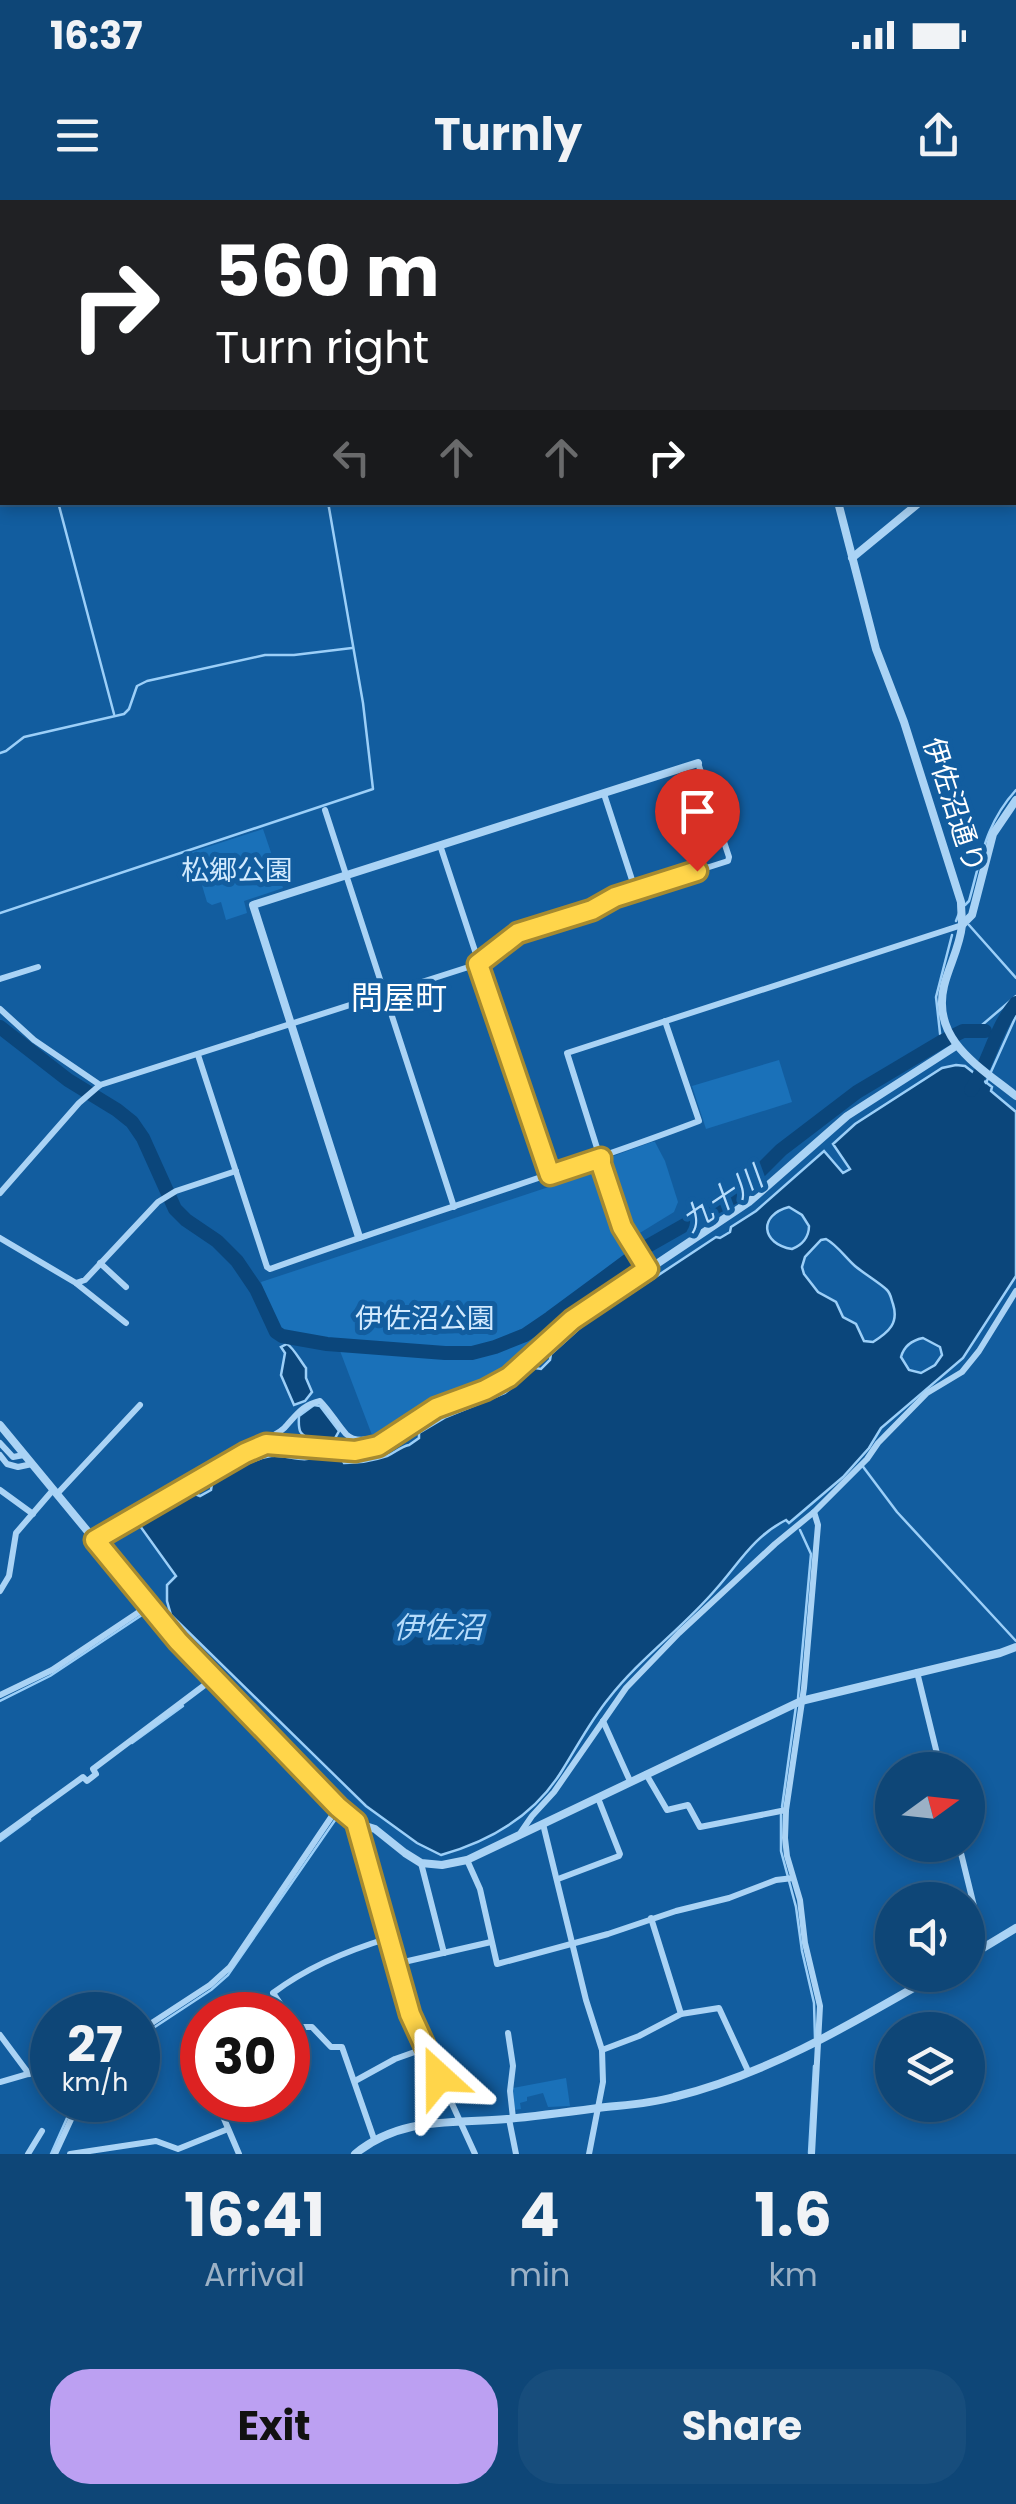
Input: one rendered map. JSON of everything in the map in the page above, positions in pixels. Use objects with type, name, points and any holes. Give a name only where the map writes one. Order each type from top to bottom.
[{"type":"street","name":"伊佐沼通り","points":[[839,505],[876,649],[904,722],[960,902],[962,926],[942,1002],[946,1031],[955,1044],[1016,1096]]},
{"type":"street","points":[[852,558],[916,505]]},
{"type":"street","points":[[0,1193],[81,1101],[100,1086],[290,1026],[478,964],[518,933],[728,861],[730,857],[698,762],[252,908],[290,1026],[359,1238]]},
{"type":"street","points":[[604,794],[636,892]]},
{"type":"street","points":[[648,1269],[622,1227],[567,1052],[962,926],[972,914],[994,834],[1016,800]]},
{"type":"street","points":[[325,810],[454,1207]]},
{"type":"street","points":[[440,845],[550,1175]]},
{"type":"street","points":[[0,979],[38,967]]},
{"type":"street","points":[[0,1009],[34,1040],[100,1086]]},
{"type":"street","points":[[198,1055],[270,1269],[601,1158],[698,1121],[665,1021]]},
{"type":"street","points":[[95,1540],[266,1444],[355,1451],[378,1446],[436,1408],[509,1377],[572,1320],[749,1202],[847,1116],[955,1044]]},
{"type":"street","points":[[76,1283],[85,1280],[158,1202],[176,1190],[236,1171]]},
{"type":"street","points":[[0,1238],[76,1283],[126,1322]]},
{"type":"street","points":[[100,1263],[126,1287]]},
{"type":"street","points":[[521,1832],[554,1792],[626,1688],[774,1544],[814,1512],[927,1393],[962,1372],[1016,1292]]},
{"type":"street","points":[[266,1444],[299,1410],[314,1402],[320,1401],[348,1436],[356,1440],[389,1432],[423,1416]]},
{"type":"street","points":[[0,1591],[9,1576],[16,1533],[140,1404]]},
{"type":"street","points":[[0,1425],[148,1606],[338,1807],[422,1863],[442,1866],[467,1860],[801,1701],[1016,1647]]},
{"type":"street","points":[[0,1443],[14,1457],[24,1454]]},
{"type":"street","points":[[0,1455],[8,1464],[18,1467],[32,1464]]},
{"type":"street","points":[[0,1490],[33,1514]]},
{"type":"street","points":[[812,2154],[820,2006],[800,1900],[786,1856],[786,1810],[804,1688],[818,1525],[814,1512]]},
{"type":"street","points":[[0,1695],[52,1670],[148,1606]]},
{"type":"street","points":[[917,1672],[937,1752]]},
{"type":"street","points":[[0,1837],[83,1777],[87,1781],[96,1774],[93,1769],[214,1678]]},
{"type":"street","points":[[602,1720],[630,1782]]},
{"type":"street","points":[[646,1774],[667,1810],[688,1805],[700,1827],[786,1810]]},
{"type":"street","points":[[558,1879],[620,1854],[598,1798]]},
{"type":"street","points":[[160,2018],[230,1967],[338,1807]]},
{"type":"street","points":[[356,1822],[410,2014],[475,2154]]},
{"type":"street","points":[[543,1824],[602,2050],[604,2072],[590,2150],[580,2154]]},
{"type":"street","points":[[467,1860],[480,1889],[497,1964],[793,1878]]},
{"type":"street","points":[[422,1863],[444,1953]]},
{"type":"street","points":[[650,1918],[681,2014]]},
{"type":"street","points":[[985,1946],[1016,1928]]},
{"type":"street","points":[[275,1992],[360,1946],[388,1938]]},
{"type":"street","points":[[396,1964],[491,1942]]},
{"type":"street","points":[[355,2154],[394,2130],[670,2098],[749,2073],[905,1992]]},
{"type":"street","points":[[602,2050],[640,2036],[681,2014],[719,2008],[749,2073]]},
{"type":"street","points":[[310,2026],[331,2047],[342,2047],[374,2139]]},
{"type":"street","points":[[508,2033],[516,2154]]},
{"type":"street","points":[[0,2034],[29,2074],[0,2082]]},
{"type":"street","points":[[355,2080],[426,2048]]},
{"type":"street","points":[[55,2154],[70,2122]]},
{"type":"street","points":[[225,2122],[239,2154]]},
{"type":"street","points":[[70,2154],[156,2141],[178,2149],[228,2129]]},
{"type":"street","points":[[28,2154],[42,2132]]},
{"type":"green space","name":"松郷公園","points":[[263,829],[283,888],[244,901],[247,913],[226,920],[221,902],[207,902],[192,852]]},
{"type":"green space","points":[[779,1060],[792,1102],[706,1129],[692,1086]]},
{"type":"green space","points":[[652,1142],[665,1161],[678,1202],[674,1212],[630,1239],[604,1164],[608,1158]]},
{"type":"green space","name":"伊佐沼公園","points":[[597,1171],[624,1239],[642,1268],[578,1310],[511,1372],[482,1388],[372,1435],[337,1343],[298,1336],[272,1323],[261,1282]]},
{"type":"green space","points":[[566,2078],[570,2106],[548,2107],[543,2093],[527,2097],[527,2101],[520,2103],[521,2109],[514,2110],[513,2088]]},
{"type":"water","name":"伊佐沼","points":[[965,1066],[1016,1112],[1016,1276],[963,1358],[881,1428],[843,1477],[789,1523],[786,1520],[775,1526],[756,1542],[703,1603],[621,1683],[552,1785],[511,1824],[441,1855],[417,1843],[366,1806],[171,1615],[167,1585],[176,1576],[140,1526],[195,1494],[200,1496],[211,1490],[212,1484],[255,1460],[318,1456],[314,1441],[300,1432],[299,1425],[299,1416],[314,1405],[320,1406],[339,1431],[333,1442],[344,1463],[355,1463],[387,1456],[446,1417],[505,1393],[535,1368],[541,1369],[551,1354],[583,1325],[716,1237],[730,1232],[731,1227],[756,1211],[824,1151],[843,1173],[850,1169],[833,1144],[855,1124],[942,1068]],"holes":[[[789,1207],[802,1215],[809,1226],[804,1240],[792,1249],[774,1241],[767,1229],[772,1216]],[[821,1240],[830,1242],[889,1293],[894,1322],[873,1342],[864,1341],[856,1324],[843,1317],[836,1302],[818,1292],[804,1274],[805,1257]],[[923,1338],[940,1347],[942,1355],[935,1365],[921,1373],[909,1370],[901,1357],[912,1342]]]},
{"type":"water","points":[[287,1344],[306,1368],[312,1392],[305,1401],[294,1405],[281,1375],[285,1353],[281,1347]]},
{"type":"waterway","points":[[59,505],[114,714]]},
{"type":"waterway","points":[[0,913],[373,789],[363,703],[329,505]]},
{"type":"waterway","points":[[0,753],[24,737],[124,714],[137,686],[147,681],[265,655],[352,648]]},
{"type":"waterway","points":[[965,905],[991,829],[1016,790]]},
{"type":"waterway","points":[[956,921],[960,911]]},
{"type":"waterway","points":[[969,925],[1016,978]]},
{"type":"waterway","points":[[941,1042],[936,997],[952,935]]},
{"type":"waterway","points":[[963,1031],[982,1025],[1016,996]]},
{"type":"waterway","points":[[971,1090],[1016,1003]]},
{"type":"waterway","points":[[986,1083],[1016,1016]]},
{"type":"waterway","name":"九十川","points":[[0,1027],[68,1080],[132,1122],[175,1209],[237,1261],[256,1289],[276,1332],[327,1344],[445,1353],[472,1353],[525,1335],[646,1247],[734,1197],[781,1150],[857,1092],[963,1031],[985,1031]]},
{"type":"waterway","points":[[861,1464],[897,1512],[1016,1641]]},
{"type":"waterway","points":[[798,1698],[811,1554],[800,1530]]},
{"type":"waterway","points":[[0,1701],[50,1676],[142,1615]]},
{"type":"waterway","points":[[132,1743],[183,1706]]},
{"type":"waterway","points":[[782,1807],[796,1706]]},
{"type":"waterway","points":[[160,2024],[228,1975],[340,1813]]},
{"type":"waterway","points":[[781,1815],[781,1851],[814,2003],[815,2038]]},
{"type":"waterway","points":[[0,1841],[30,1819]]},
{"type":"waterway","points":[[809,2153],[814,2066]]},
{"type":"waterway","points":[[51,2154],[65,2122]]},
{"type":"district","name":"問屋町","points":[[399,997]]},
{"type":"route","points":[[439,2077],[410,2014],[356,1822],[178,1641],[95,1540],[266,1444],[355,1451],[378,1446],[436,1408],[509,1377],[572,1320],[648,1269],[622,1227],[601,1158],[550,1175],[478,964],[518,933],[697,871]]}]
